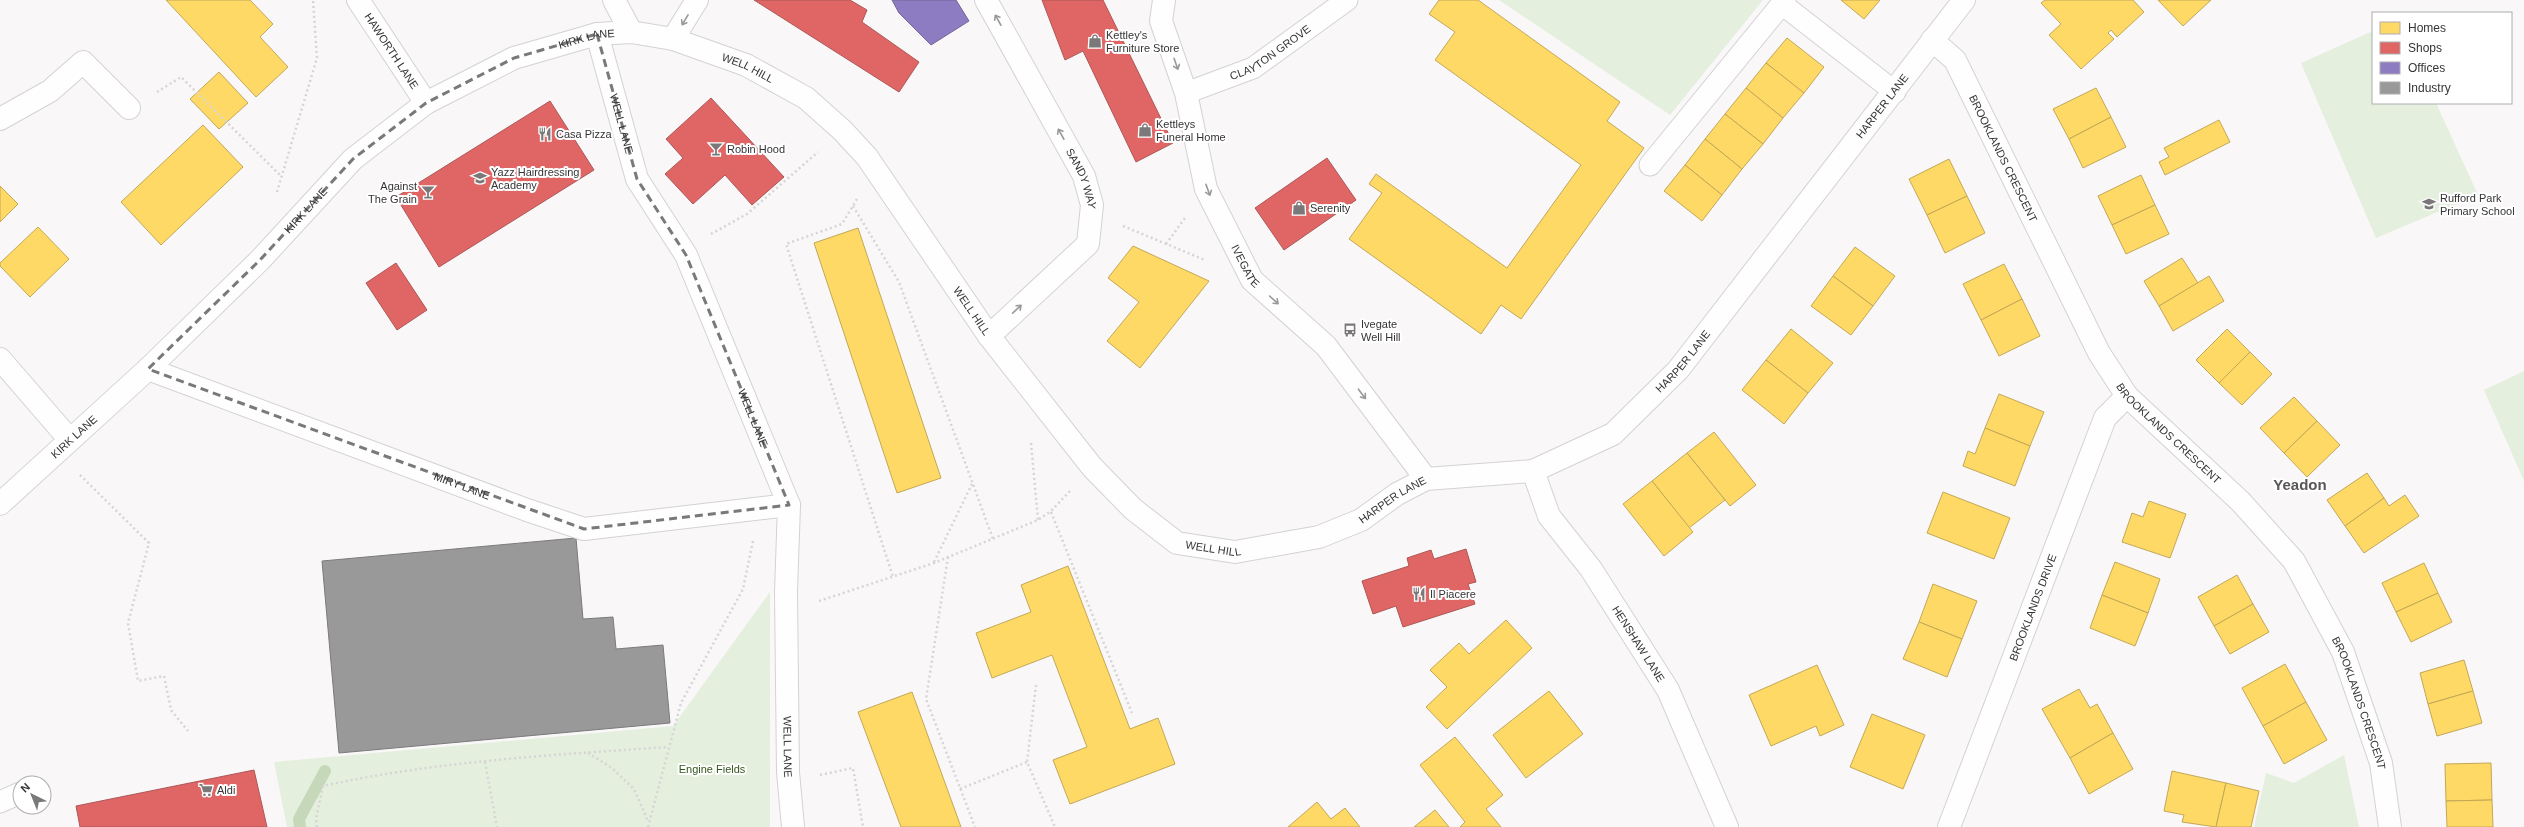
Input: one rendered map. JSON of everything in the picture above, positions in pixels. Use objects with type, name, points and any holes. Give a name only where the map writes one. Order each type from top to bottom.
[{"type":"street","name":"HAWORTH LANE","points":[[358,0],[426,102]]},
{"type":"street","points":[[614,0],[631,32]]},
{"type":"street","points":[[673,39],[697,0]]},
{"type":"street","name":"SANDY WAY","points":[[986,0],[1084,176],[1092,205],[1088,244],[989,336]]},
{"type":"street","name":"IVEGATE","points":[[1164,0],[1161,21],[1186,93],[1206,189],[1252,280],[1326,346],[1426,479]]},
{"type":"street","name":"HARPER LANE","points":[[1280,544],[1319,537],[1361,520],[1397,494],[1426,479],[1533,471],[1613,434],[1678,370],[1895,92],[1932,40],[1964,0]]},
{"type":"street","name":"KIRK LANE","points":[[0,504],[148,369],[260,260],[353,159],[426,102],[514,58],[597,34],[631,32],[673,39]]},
{"type":"street","name":"WELL LANE","points":[[597,34],[637,179],[683,250],[789,505],[786,611],[788,772],[793,827]]},
{"type":"street","name":"WELL HILL","points":[[673,39],[746,65],[806,98],[842,130],[875,169],[989,336],[1092,467],[1133,509],[1177,543],[1235,552],[1280,544]]},
{"type":"street","name":"BROOKLANDS CRESCENT","points":[[1932,40],[1955,60],[2099,353],[2126,396],[2240,501],[2294,561],[2343,652],[2381,762],[2390,827]]},
{"type":"street","points":[[0,118],[50,91],[84,62],[129,108]]},
{"type":"street","points":[[0,359],[64,445]]},
{"type":"street","name":"MIRY LANE","points":[[148,369],[527,510],[584,529],[789,505]]},
{"type":"street","name":"BROOKLANDS DRIVE","points":[[1949,827],[2105,418],[2126,396]]},
{"type":"street","name":"HENSHAW LANE","points":[[1533,471],[1549,516],[1591,569],[1668,690],[1727,827]]},
{"type":"lane","name":"CLAYTON GROVE","points":[[1186,93],[1253,68],[1347,0]]},
{"type":"lane","points":[[1650,165],[1783,2],[1895,92]]},
{"type":"lane","points":[[0,802],[12,797]]},
{"type":"path","points":[[276,199],[317,58],[313,0]]},
{"type":"path","points":[[129,108],[181,77],[282,176]]},
{"type":"path","points":[[683,250],[747,214],[798,169]]},
{"type":"path","points":[[875,169],[842,224],[786,244],[893,578]]},
{"type":"path","points":[[853,206],[899,282],[993,539]]},
{"type":"path","points":[[1091,212],[1252,280]]},
{"type":"path","points":[[1038,520],[1029,420],[1041,402]]},
{"type":"path","points":[[64,445],[149,543],[128,623],[138,681],[164,676],[171,710],[188,731]]},
{"type":"path","points":[[786,611],[893,578],[934,563],[1038,520],[1051,511],[1092,467]]},
{"type":"path","points":[[934,563],[972,484]]},
{"type":"path","points":[[648,827],[648,821],[681,703],[743,589],[760,509]]},
{"type":"path","points":[[1051,511],[1132,714]]},
{"type":"path","points":[[948,557],[926,699],[974,827]]},
{"type":"path","points":[[1036,685],[1027,762],[1055,827]]},
{"type":"path","points":[[317,827],[316,819],[323,786],[364,777],[485,762],[668,747]]},
{"type":"path","points":[[588,753],[612,768],[634,789],[648,821]]},
{"type":"path","points":[[485,762],[497,827]]},
{"type":"path","points":[[960,790],[1027,762]]},
{"type":"path","points":[[853,768],[863,827]]},
{"type":"highlighted area","points":[[597,34],[637,179],[686,255],[789,505],[584,529],[148,369],[260,260],[353,159],[426,103],[514,58]]},
{"type":"green space","points":[[1499,0],[1763,0],[1670,115]]},
{"type":"green space","points":[[2372,31],[2372,104],[2436,104],[2478,195],[2376,238],[2301,63]]},
{"type":"green space","points":[[2524,371],[2524,481],[2484,390]]},
{"type":"green space","name":"Engine Fields","points":[[770,592],[770,827],[287,827],[274,762],[673,726]]},
{"type":"green space","points":[[2344,755],[2359,827],[2254,827],[2266,773],[2294,783]]},
{"type":"building: Homes","points":[[166,0],[250,0],[273,24],[260,37],[288,67],[256,97]]},
{"type":"building: Homes","points":[[1439,0],[1478,0],[1620,102],[1607,121],[1644,148],[1521,319],[1501,305],[1481,334],[1349,239],[1382,193],[1369,184],[1376,174],[1507,268],[1581,165],[1435,60],[1455,32],[1429,14]]},
{"type":"building: Homes","points":[[1841,0],[1880,0],[1864,19]]},
{"type":"building: Homes","points":[[2045,0],[2133,0],[2144,12],[2117,37],[2111,30],[2108,33],[2114,39],[2081,69],[2049,35],[2061,24],[2041,3]]},
{"type":"building: Homes","points":[[2158,0],[2211,0],[2183,26]]},
{"type":"building: Homes","points":[[1787,38],[1824,67],[1804,93],[1766,63]]},
{"type":"building: Homes","points":[[1766,63],[1804,93],[1783,118],[1746,88]]},
{"type":"building: Homes","points":[[219,72],[248,103],[219,129],[190,99]]},
{"type":"building: Homes","points":[[1746,88],[1783,118],[1763,144],[1725,114]]},
{"type":"building: Homes","points":[[2096,88],[2111,117],[2069,139],[2053,109]]},
{"type":"building: Homes","points":[[1725,114],[1763,144],[1742,169],[1705,139]]},
{"type":"building: Homes","points":[[2111,117],[2126,147],[2083,168],[2069,139]]},
{"type":"building: Homes","points":[[2219,120],[2230,142],[2165,175],[2159,162],[2169,157],[2164,148]]},
{"type":"building: Homes","points":[[203,125],[243,167],[161,245],[121,202]]},
{"type":"building: Homes","points":[[1705,139],[1742,169],[1722,195],[1685,165]]},
{"type":"building: Homes","points":[[1949,159],[1967,196],[1927,215],[1909,179]]},
{"type":"building: Homes","points":[[1685,165],[1722,195],[1702,221],[1664,191]]},
{"type":"building: Homes","points":[[2141,175],[2155,205],[2112,225],[2098,196]]},
{"type":"building: Homes","points":[[0,186],[18,204],[0,222]]},
{"type":"building: Homes","points":[[1967,196],[1985,233],[1945,253],[1927,215]]},
{"type":"building: Homes","points":[[2155,205],[2169,234],[2126,254],[2112,225]]},
{"type":"building: Homes","points":[[38,227],[69,259],[30,297],[0,266],[0,263]]},
{"type":"building: Homes","points":[[858,228],[941,478],[897,493],[814,243]]},
{"type":"building: Homes","points":[[1133,246],[1209,281],[1140,368],[1107,341],[1139,302],[1108,278]]},
{"type":"building: Homes","points":[[1855,247],[1895,276],[1873,306],[1833,276]]},
{"type":"building: Homes","points":[[2182,258],[2198,283],[2159,306],[2144,281]]},
{"type":"building: Homes","points":[[2004,264],[2022,299],[1981,320],[1963,284]]},
{"type":"building: Homes","points":[[1833,276],[1873,306],[1851,335],[1811,306]]},
{"type":"building: Homes","points":[[2209,276],[2224,301],[2173,331],[2159,306]]},
{"type":"building: Homes","points":[[2022,299],[2040,336],[1999,356],[1981,320]]},
{"type":"building: Homes","points":[[1791,329],[1833,363],[1808,393],[1766,360]]},
{"type":"building: Homes","points":[[2227,329],[2250,352],[2219,383],[2196,360]]},
{"type":"building: Homes","points":[[2250,352],[2272,374],[2242,405],[2219,383]]},
{"type":"building: Homes","points":[[1766,360],[1808,393],[1784,424],[1742,390]]},
{"type":"building: Homes","points":[[1999,394],[2044,412],[2030,446],[1985,428]]},
{"type":"building: Homes","points":[[2294,397],[2317,421],[2284,453],[2260,428]]},
{"type":"building: Homes","points":[[2317,421],[2340,445],[2307,477],[2284,453]]},
{"type":"building: Homes","points":[[1985,428],[2030,446],[2015,486],[1963,466],[1968,451],[1975,454]]},
{"type":"building: Homes","points":[[1714,432],[1756,485],[1730,506],[1687,453]]},
{"type":"building: Homes","points":[[1687,453],[1725,500],[1689,528],[1652,481]]},
{"type":"building: Homes","points":[[2367,473],[2384,498],[2345,526],[2327,500]]},
{"type":"building: Homes","points":[[1652,481],[1693,532],[1664,556],[1623,504]]},
{"type":"building: Homes","points":[[1943,492],[2010,518],[1994,559],[1927,533]]},
{"type":"building: Homes","points":[[2405,495],[2419,516],[2364,553],[2345,526],[2384,498],[2389,506]]},
{"type":"building: Homes","points":[[2149,501],[2186,514],[2170,558],[2122,542],[2132,513],[2143,517]]},
{"type":"building: Homes","points":[[2115,562],[2160,579],[2148,613],[2102,595]]},
{"type":"building: Homes","points":[[2424,563],[2438,593],[2396,612],[2382,583]]},
{"type":"building: Homes","points":[[1068,566],[1130,729],[1158,718],[1175,764],[1070,804],[1053,760],[1087,747],[1052,655],[992,678],[976,633],[1031,612],[1021,585]]},
{"type":"building: Homes","points":[[2237,575],[2253,604],[2214,626],[2198,597]]},
{"type":"building: Homes","points":[[1933,584],[1977,601],[1962,639],[1919,622]]},
{"type":"building: Homes","points":[[2438,593],[2452,622],[2411,642],[2396,612]]},
{"type":"building: Homes","points":[[2102,595],[2148,613],[2135,646],[2090,628]]},
{"type":"building: Homes","points":[[2253,604],[2269,632],[2230,654],[2214,626]]},
{"type":"building: Homes","points":[[1506,620],[1532,648],[1447,729],[1426,707],[1447,687],[1430,670],[1459,643],[1469,654]]},
{"type":"building: Homes","points":[[1919,622],[1962,639],[1947,677],[1903,659]]},
{"type":"building: Homes","points":[[2464,660],[2473,691],[2428,704],[2420,673]]},
{"type":"building: Homes","points":[[2285,664],[2306,702],[2263,726],[2242,688]]},
{"type":"building: Homes","points":[[1817,665],[1844,725],[1820,736],[1816,726],[1771,746],[1749,695]]},
{"type":"building: Homes","points":[[2079,689],[2090,708],[2097,704],[2113,733],[2070,758],[2042,709]]},
{"type":"building: Homes","points":[[1549,691],[1583,734],[1526,778],[1493,735]]},
{"type":"building: Homes","points":[[2473,691],[2482,723],[2437,736],[2428,704]]},
{"type":"building: Homes","points":[[912,692],[961,827],[901,827],[858,712]]},
{"type":"building: Homes","points":[[2306,702],[2327,740],[2284,764],[2263,726]]},
{"type":"building: Homes","points":[[1872,714],[1925,735],[1903,789],[1850,767]]},
{"type":"building: Homes","points":[[2113,733],[2133,769],[2089,794],[2070,758]]},
{"type":"building: Homes","points":[[1455,737],[1503,795],[1486,809],[1501,827],[1460,827],[1465,822],[1420,765]]},
{"type":"building: Homes","points":[[2491,763],[2492,800],[2446,801],[2445,764]]},
{"type":"building: Homes","points":[[2172,771],[2226,783],[2216,827],[2182,822],[2184,815],[2164,811]]},
{"type":"building: Homes","points":[[2226,783],[2259,791],[2251,827],[2216,827]]},
{"type":"building: Homes","points":[[2492,800],[2493,827],[2447,827],[2446,801]]},
{"type":"building: Homes","points":[[1317,802],[1331,819],[1345,808],[1360,827],[1288,827]]},
{"type":"building: Homes","points":[[1435,810],[1449,827],[1414,827]]},
{"type":"building: Shops","points":[[754,0],[850,0],[867,10],[862,22],[919,62],[899,92]]},
{"type":"building: Shops","points":[[1042,0],[1103,0],[1173,143],[1136,162],[1083,51],[1065,60]]},
{"type":"building: Shops","name":"Robin Hood","points":[[711,98],[784,177],[752,205],[725,175],[693,204],[665,174],[683,158],[666,139]]},
{"type":"building: Shops","points":[[550,101],[594,170],[439,267],[396,197]]},
{"type":"building: Shops","points":[[1327,158],[1356,200],[1284,250],[1255,208]]},
{"type":"building: Shops","points":[[396,263],[427,310],[397,330],[366,283]]},
{"type":"building: Shops","name":"Il Piacere","points":[[1466,549],[1476,582],[1468,584],[1475,604],[1403,627],[1396,606],[1373,614],[1362,581],[1409,566],[1407,558],[1431,550],[1434,559]]},
{"type":"building: Shops","name":"Aldi","points":[[254,770],[267,827],[80,827],[76,806]]},
{"type":"building: Offices","points":[[892,0],[956,0],[969,21],[931,45],[899,13]]},
{"type":"building: Industry","points":[[576,538],[583,619],[613,617],[616,649],[663,645],[670,723],[339,753],[322,561]]},
{"type":"waterway","points":[[300,827],[299,819],[325,771]]},
{"type":"place","name":"Kettley's Furniture Store","points":[[1095,41]]},
{"type":"place","name":"Kettleys Funeral Home","points":[[1145,130]]},
{"type":"place","name":"Casa Pizza","points":[[545,134]]},
{"type":"place","name":"Robin Hood","points":[[716,149]]},
{"type":"place","name":"Yazz Hairdressing Academy","points":[[480,178]]},
{"type":"place","name":"Against The Grain","points":[[428,192]]},
{"type":"place","name":"Rufford Park Primary School","points":[[2429,204]]},
{"type":"place","name":"Serenity","points":[[1299,208]]},
{"type":"place","name":"Ivegate Well Hill","points":[[1350,330]]},
{"type":"place","name":"Il Piacere","points":[[1419,594]]},
{"type":"place","name":"Aldi","points":[[206,790]]},
{"type":"district","name":"Yeadon","points":[[2300,485]]}]
